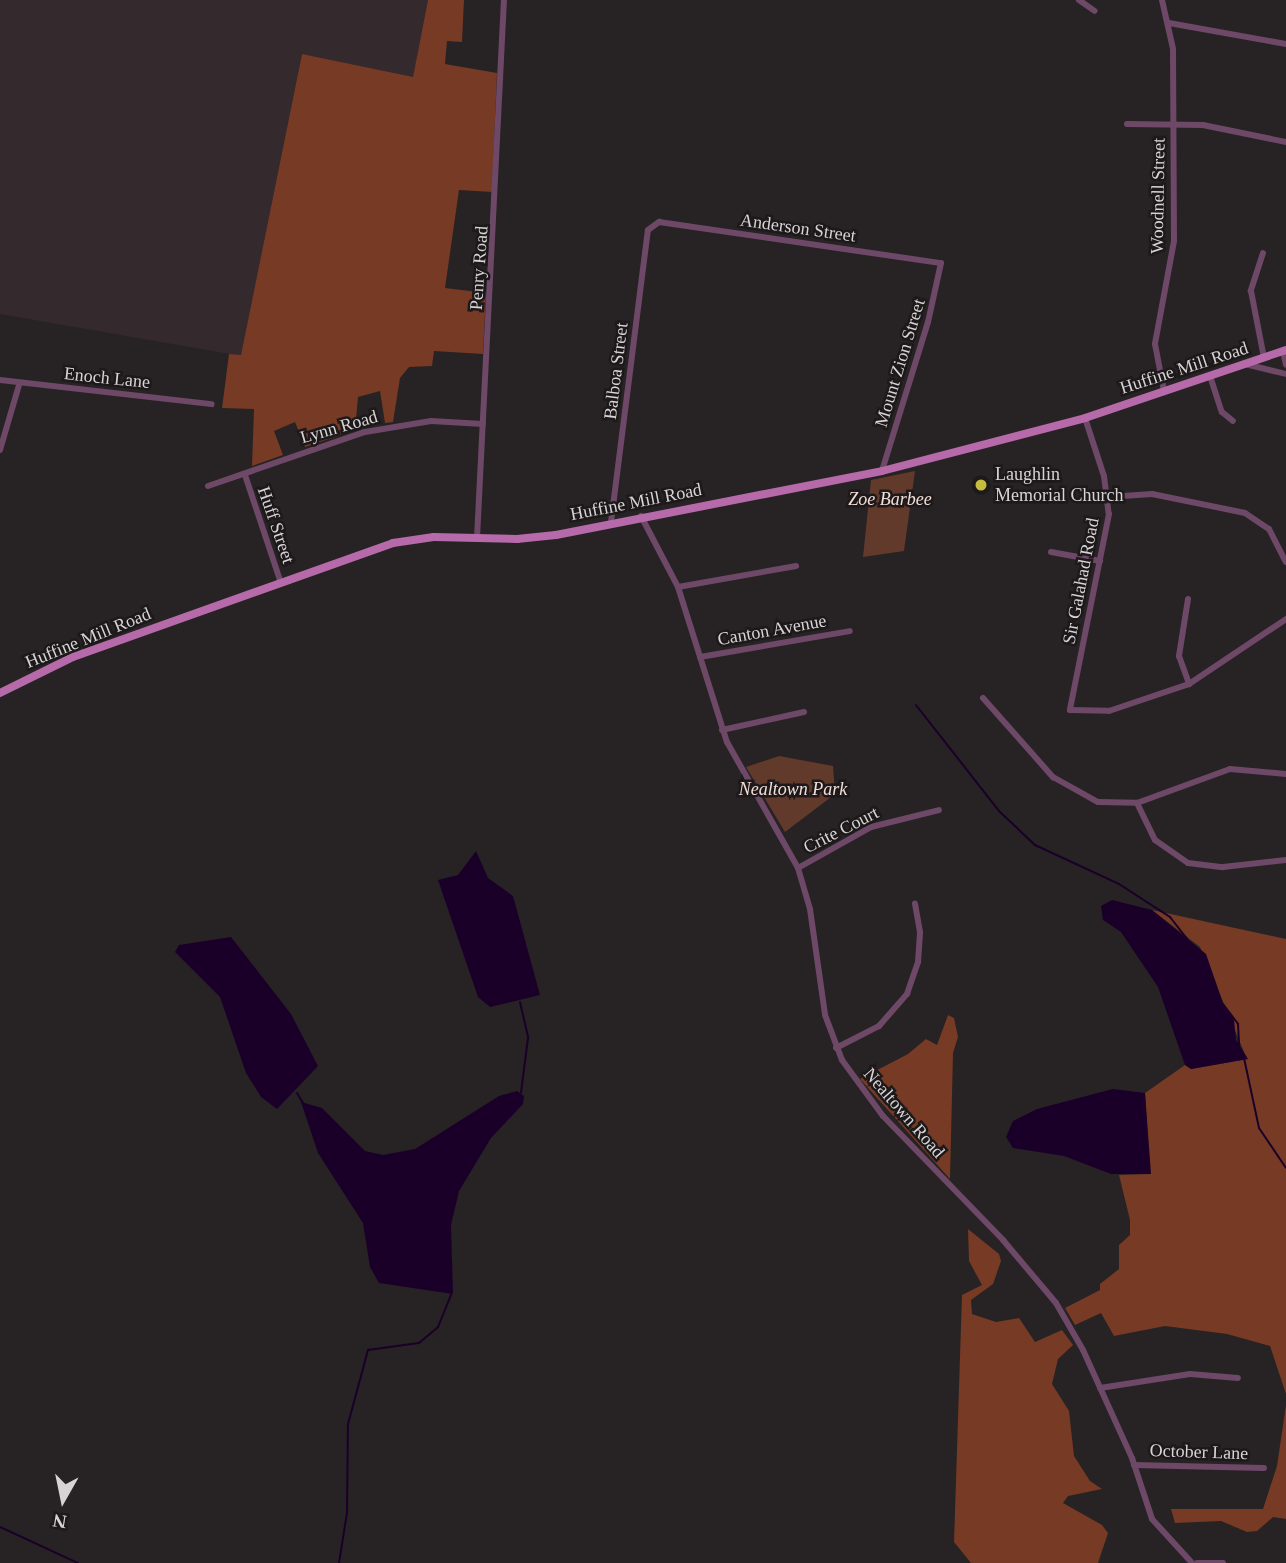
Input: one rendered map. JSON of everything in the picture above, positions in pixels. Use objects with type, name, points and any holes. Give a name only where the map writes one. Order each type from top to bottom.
[{"type":"main road","name":"Huffine Mill Road","points":[[0,693],[73,657],[393,543],[434,537],[543,536],[882,471],[1085,418],[1284,351]]},
{"type":"street","name":"Penry Road","points":[[477,538],[504,0]]},
{"type":"street","points":[[1079,0],[1095,11]]},
{"type":"street","name":"Woodnell Street","points":[[1161,0],[1169,23],[1174,241],[1155,344],[1156,368],[1164,391]]},
{"type":"street","points":[[1169,23],[1286,44]]},
{"type":"street","points":[[1127,124],[1203,125],[1286,142]]},
{"type":"street","name":"Anderson Street","points":[[652,225],[675,223],[941,263]]},
{"type":"street","name":"Balboa Street","points":[[611,522],[652,225]]},
{"type":"street","points":[[1263,253],[1251,291],[1264,358]]},
{"type":"street","name":"Mount Zion Street","points":[[882,471],[928,323],[941,263]]},
{"type":"street","points":[[1284,351],[1286,365]]},
{"type":"street","points":[[1245,364],[1286,374]]},
{"type":"street","points":[[1210,376],[1222,412],[1233,421]]},
{"type":"street","name":"Enoch Lane","points":[[0,380],[19,385],[212,404]]},
{"type":"street","points":[[0,450],[19,385]]},
{"type":"street","name":"Sir Galahad Road","points":[[1085,418],[1108,497],[1100,561],[1070,710],[1109,711],[1189,684]]},
{"type":"street","name":"Lynn Road","points":[[208,486],[245,475],[307,449],[401,424],[483,424]]},
{"type":"street","name":"Huff Street","points":[[245,475],[281,583]]},
{"type":"street","points":[[1108,497],[1152,494],[1245,513],[1269,529],[1286,562]]},
{"type":"street","name":"Nealtown Road","points":[[641,516],[678,587],[722,730],[798,867],[810,909],[825,1015],[836,1048],[883,1116],[1003,1240],[1067,1319],[1134,1465],[1152,1519],[1192,1563]]},
{"type":"street","points":[[1051,552],[1100,561]]},
{"type":"street","points":[[678,587],[796,566]]},
{"type":"street","points":[[1188,599],[1179,656],[1189,684],[1286,619]]},
{"type":"street","name":"Canton Avenue","points":[[700,657],[850,631]]},
{"type":"street","points":[[983,698],[985,706],[1067,789],[1098,802],[1137,803],[1230,769],[1286,774]]},
{"type":"street","points":[[722,730],[804,712]]},
{"type":"street","points":[[1137,803],[1155,840],[1188,863],[1223,867],[1286,860]]},
{"type":"street","name":"Crite Court","points":[[798,867],[871,827],[939,810]]},
{"type":"street","points":[[836,1048],[878,1026],[907,994],[918,962],[920,932],[915,903]]},
{"type":"street","points":[[1100,1388],[1190,1374],[1238,1378]]},
{"type":"street","name":"October Lane","points":[[1134,1465],[1264,1468]]},
{"type":"street","points":[[1198,1563],[1223,1563]]},
{"type":"shaded area","points":[[0,0],[428,0],[413,78],[302,54],[241,356],[0,314]]},
{"type":"shaded area","points":[[428,0],[464,0],[462,42],[447,41],[445,64],[497,73],[492,192],[459,190],[445,288],[486,293],[483,354],[434,351],[432,366],[409,367],[400,378],[393,422],[385,423],[380,391],[358,397],[355,430],[305,447],[295,422],[274,431],[283,455],[252,466],[254,409],[222,408],[229,354],[241,355],[302,54],[413,77]]},
{"type":"shaded area","points":[[476,851],[488,878],[513,896],[540,995],[490,1007],[478,997],[438,880],[458,875]]},
{"type":"shaded area","points":[[1112,900],[1152,910],[1206,954],[1223,1003],[1234,1020],[1236,1040],[1248,1059],[1191,1069],[1185,1065],[1158,987],[1121,932],[1103,920],[1101,906]]},
{"type":"shaded area","points":[[1152,910],[1286,939],[1286,1394],[1270,1346],[1227,1334],[1165,1326],[1114,1336],[1101,1313],[1075,1325],[1065,1308],[1100,1290],[1100,1284],[1119,1269],[1119,1245],[1130,1235],[1130,1220],[1119,1175],[1150,1174],[1145,1093],[1185,1065],[1191,1069],[1247,1059],[1200,947]]},
{"type":"shaded area","points":[[231,937],[291,1014],[318,1066],[277,1109],[261,1097],[246,1073],[220,997],[175,952],[179,945]]},
{"type":"shaded area","points":[[948,1015],[954,1018],[958,1037],[953,1053],[950,1179],[860,1079],[908,1054],[926,1039],[937,1045]]},
{"type":"shaded area","points":[[1113,1089],[1145,1093],[1151,1174],[1111,1174],[1064,1156],[1013,1148],[1006,1137],[1013,1121],[1037,1109]]},
{"type":"shaded area","points":[[517,1091],[524,1096],[523,1104],[491,1138],[459,1191],[451,1225],[453,1294],[379,1283],[370,1267],[363,1223],[318,1153],[301,1102],[322,1108],[365,1151],[383,1155],[415,1149],[499,1096]]},
{"type":"shaded area","points":[[968,1229],[999,1254],[1001,1261],[993,1284],[971,1300],[972,1314],[996,1322],[1019,1318],[1035,1342],[1062,1330],[1073,1345],[1058,1359],[1052,1384],[1069,1411],[1074,1456],[1090,1481],[1102,1489],[1068,1496],[1063,1503],[1102,1525],[1108,1533],[1098,1563],[971,1563],[954,1542],[962,1295],[982,1285],[969,1261]]},
{"type":"shaded area","points":[[1286,1405],[1286,1519],[1273,1517],[1257,1531],[1247,1532],[1221,1521],[1175,1523],[1171,1509],[1263,1509],[1277,1466]]},
{"type":"green space","name":"Zoe Barbee","points":[[915,471],[904,551],[863,557],[871,480]]},
{"type":"green space","name":"Nealtown Park","points":[[779,756],[833,766],[835,794],[785,832],[746,767]]},
{"type":"waterway","points":[[916,705],[1000,812],[1035,845],[1119,884],[1170,917],[1187,939]]},
{"type":"waterway","points":[[520,1002],[528,1038],[521,1093]]},
{"type":"waterway","points":[[1223,1004],[1238,1024],[1239,1046]]},
{"type":"waterway","points":[[1244,1058],[1259,1128],[1286,1168]]},
{"type":"waterway","points":[[297,1093],[303,1103]]},
{"type":"waterway","points":[[339,1563],[347,1513],[348,1424],[368,1350],[419,1343],[438,1327],[451,1294]]},
{"type":"waterway","points":[[0,1527],[78,1563]]},
{"type":"place","name":"Laughlin Memorial Church","points":[[981,485]]}]
